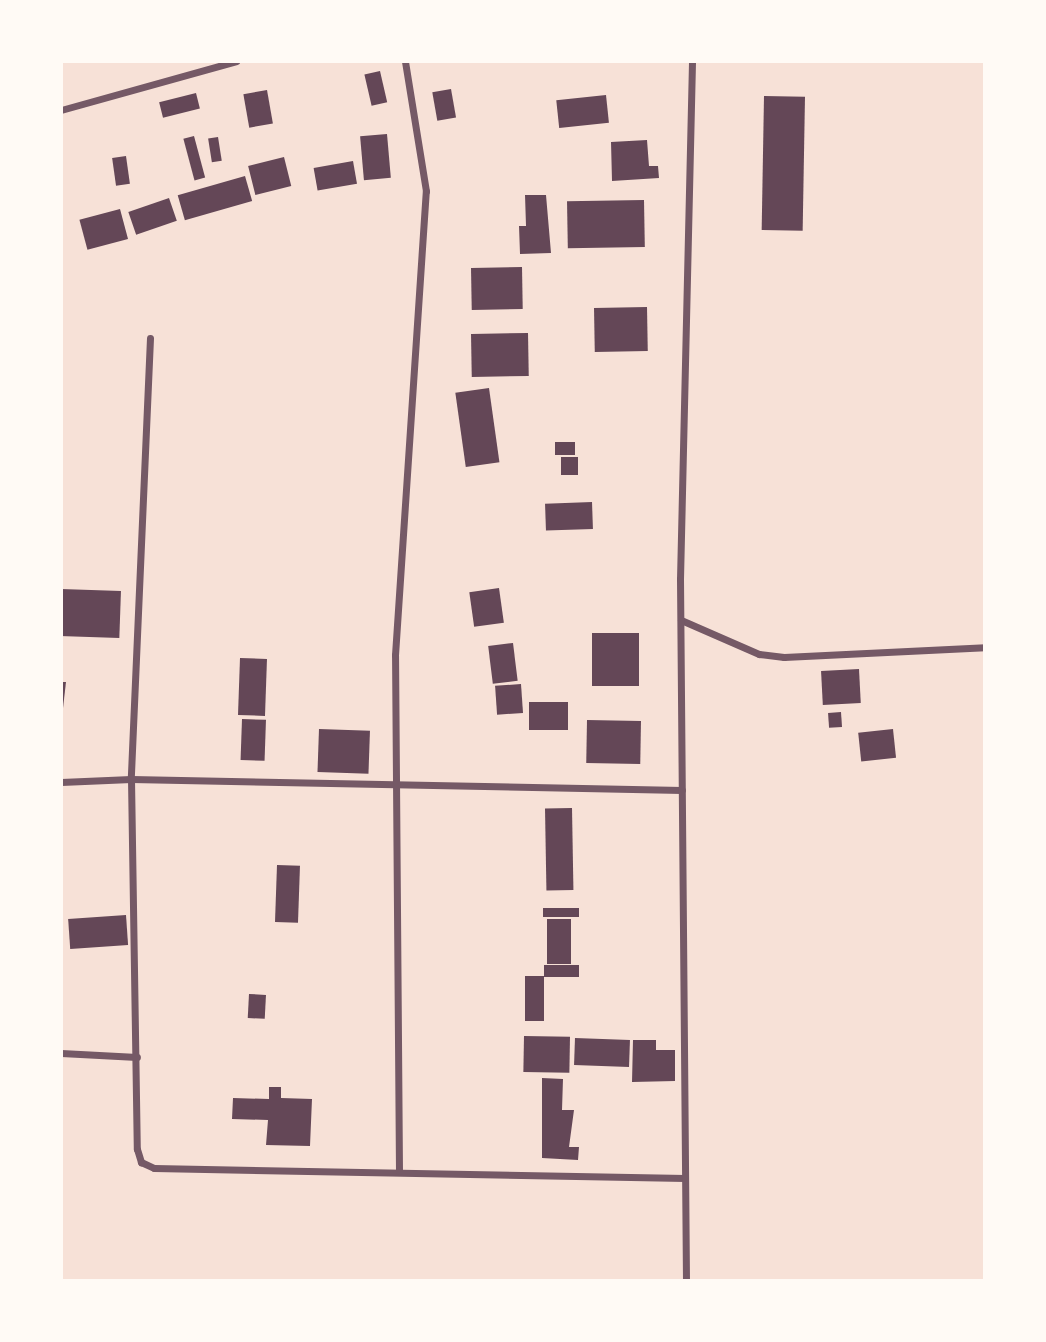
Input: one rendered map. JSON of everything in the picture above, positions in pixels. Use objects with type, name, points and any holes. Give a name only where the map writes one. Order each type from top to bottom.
[{"type":"street","points":[[61,110],[236,61]]},
{"type":"street","points":[[398,1171],[399,786],[395,655],[426,191],[405,61]]},
{"type":"street","points":[[686,1281],[681,620],[692,61]]},
{"type":"street","points":[[150,338],[131,779],[137,1149],[141,1162],[153,1168],[685,1178]]},
{"type":"street","points":[[681,620],[759,654],[784,657],[985,647]]},
{"type":"street","points":[[61,782],[131,779],[682,790]]},
{"type":"street","points":[[61,1053],[137,1057]]},
{"type":"building","points":[[380,71],[387,102],[372,106],[364,75]]},
{"type":"building","points":[[451,89],[456,118],[437,121],[432,92]]},
{"type":"building","points":[[267,90],[273,123],[249,128],[243,94]]},
{"type":"building","points":[[196,93],[200,109],[163,118],[159,102]]},
{"type":"building","points":[[606,95],[609,123],[559,128],[556,100]]},
{"type":"building","points":[[764,96],[805,97],[803,231],[762,230]]},
{"type":"building","points":[[387,134],[391,178],[364,180],[360,136]]},
{"type":"building","points":[[194,136],[205,178],[195,180],[183,139]]},
{"type":"building","points":[[218,137],[222,161],[212,162],[208,139]]},
{"type":"building","points":[[647,140],[649,166],[658,166],[659,178],[612,181],[611,142]]},
{"type":"building","points":[[126,156],[130,184],[116,186],[112,158]]},
{"type":"building","points":[[284,157],[291,186],[255,195],[248,166]]},
{"type":"building","points":[[353,161],[357,184],[318,191],[314,168]]},
{"type":"building","points":[[245,176],[252,201],[185,220],[178,195]]},
{"type":"building","points":[[525,195],[546,195],[551,253],[520,254],[519,226],[526,226]]},
{"type":"building","points":[[169,198],[177,221],[136,235],[128,212]]},
{"type":"building","points":[[644,200],[645,247],[568,248],[567,201]]},
{"type":"building","points":[[120,209],[128,239],[87,250],[79,220]]},
{"type":"building","points":[[522,267],[523,309],[472,310],[471,268]]},
{"type":"building","points":[[647,307],[648,351],[595,352],[594,308]]},
{"type":"building","points":[[528,333],[529,376],[472,377],[471,334]]},
{"type":"building","points":[[489,388],[499,462],[466,467],[455,393]]},
{"type":"building","points":[[555,442],[575,442],[575,455],[555,455]]},
{"type":"building","points":[[561,457],[578,457],[578,475],[561,475]]},
{"type":"building","points":[[592,502],[593,529],[546,531],[545,504]]},
{"type":"building","points":[[499,588],[504,623],[474,627],[469,592]]},
{"type":"building","points":[[61,589],[121,591],[119,638],[61,636]]},
{"type":"building","points":[[592,633],[639,633],[639,686],[592,686]]},
{"type":"building","points":[[513,643],[518,681],[493,684],[488,646]]},
{"type":"building","points":[[240,658],[267,659],[265,716],[238,715]]},
{"type":"building","points":[[859,669],[861,703],[823,705],[821,671]]},
{"type":"building","points":[[61,682],[66,682],[63,708],[61,708]]},
{"type":"building","points":[[521,684],[523,713],[497,715],[495,686]]},
{"type":"building","points":[[529,702],[568,702],[568,730],[529,730]]},
{"type":"building","points":[[841,712],[842,727],[829,728],[828,713]]},
{"type":"building","points":[[242,719],[266,720],[265,761],[241,760]]},
{"type":"building","points":[[587,720],[641,721],[640,764],[586,763]]},
{"type":"building","points":[[319,729],[370,731],[368,774],[317,772]]},
{"type":"building","points":[[893,729],[896,758],[861,761],[858,733]]},
{"type":"building","points":[[545,808],[572,808],[573,890],[546,890]]},
{"type":"building","points":[[277,865],[300,866],[298,923],[275,922]]},
{"type":"building","points":[[543,908],[579,908],[579,917],[543,917]]},
{"type":"building","points":[[126,915],[128,945],[70,949],[68,919]]},
{"type":"building","points":[[547,919],[571,919],[571,964],[547,964]]},
{"type":"building","points":[[544,965],[579,965],[579,977],[544,977]]},
{"type":"building","points":[[525,976],[544,976],[544,1021],[525,1021]]},
{"type":"building","points":[[249,994],[266,995],[265,1019],[248,1018]]},
{"type":"building","points":[[524,1036],[570,1037],[569,1073],[523,1072]]},
{"type":"building","points":[[575,1038],[630,1040],[629,1067],[574,1065]]},
{"type":"building","points":[[633,1040],[656,1040],[656,1050],[675,1050],[675,1081],[632,1082]]},
{"type":"building","points":[[542,1078],[563,1079],[562,1110],[574,1110],[569,1147],[579,1147],[578,1160],[542,1158]]},
{"type":"building","points":[[269,1087],[281,1087],[281,1098],[312,1099],[310,1146],[266,1145],[268,1120],[232,1119],[233,1098],[269,1099]]}]
